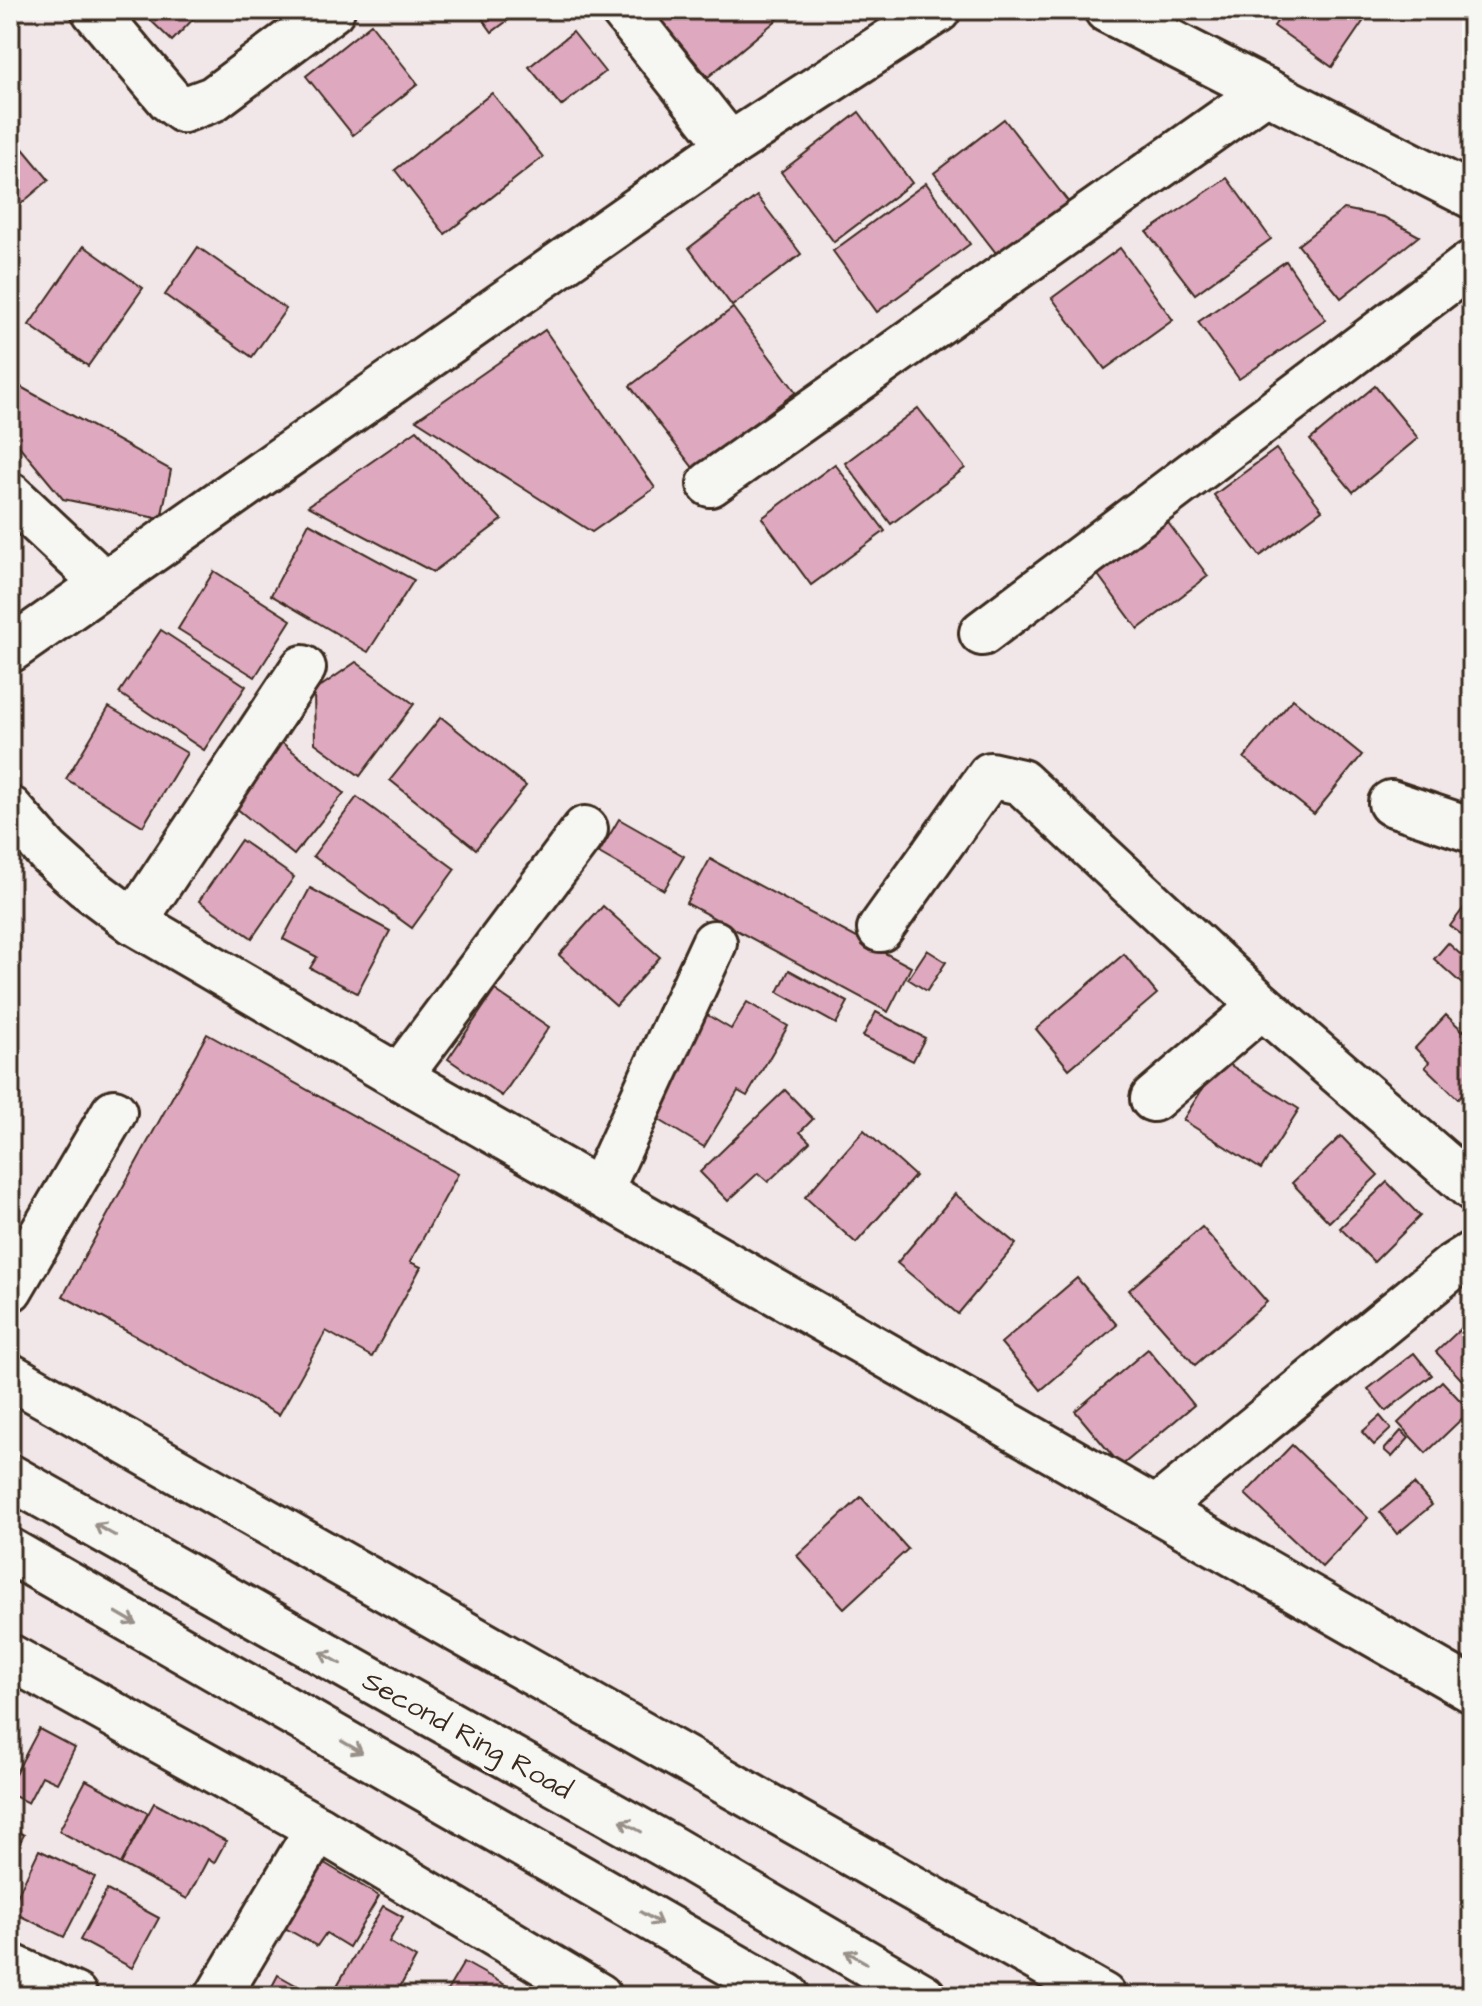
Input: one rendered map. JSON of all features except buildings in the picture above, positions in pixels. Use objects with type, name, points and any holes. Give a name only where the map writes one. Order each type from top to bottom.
[{"type":"main road","points":[[94,10],[170,100],[183,110],[213,99],[332,10]]},
{"type":"main road","points":[[623,10],[730,145]]},
{"type":"main road","points":[[10,650],[730,145],[938,10]]},
{"type":"main road","points":[[1107,10],[1266,91],[1466,182]]},
{"type":"main road","points":[[710,484],[1266,91]]},
{"type":"main road","points":[[982,633],[1472,263]]},
{"type":"main road","points":[[10,495],[104,583]]},
{"type":"main road","points":[[134,922],[303,668]]},
{"type":"main road","points":[[880,929],[990,775],[1021,782],[1262,1006],[1472,1188]]},
{"type":"main road","points":[[1391,803],[1472,830]]},
{"type":"main road","points":[[10,809],[48,852],[134,922],[399,1077],[1472,1690]]},
{"type":"main road","points":[[399,1077],[585,829]]},
{"type":"main road","points":[[600,1191],[714,943]]},
{"type":"main road","points":[[1153,1099],[1262,1006]]},
{"type":"main road","points":[[10,1289],[114,1112]]},
{"type":"main road","points":[[1156,1509],[1453,1266],[1472,1254]]},
{"type":"main road","points":[[10,1376],[1103,1996]]},
{"type":"main road","name":"Second Ring Road","points":[[10,1477],[667,1846],[923,1996]]},
{"type":"main road","points":[[10,1551],[787,1996]]},
{"type":"main road","points":[[10,1657],[318,1828],[599,1996]]},
{"type":"main road","points":[[218,1996],[318,1828]]},
{"type":"main road","points":[[10,1966],[75,1996]]}]
